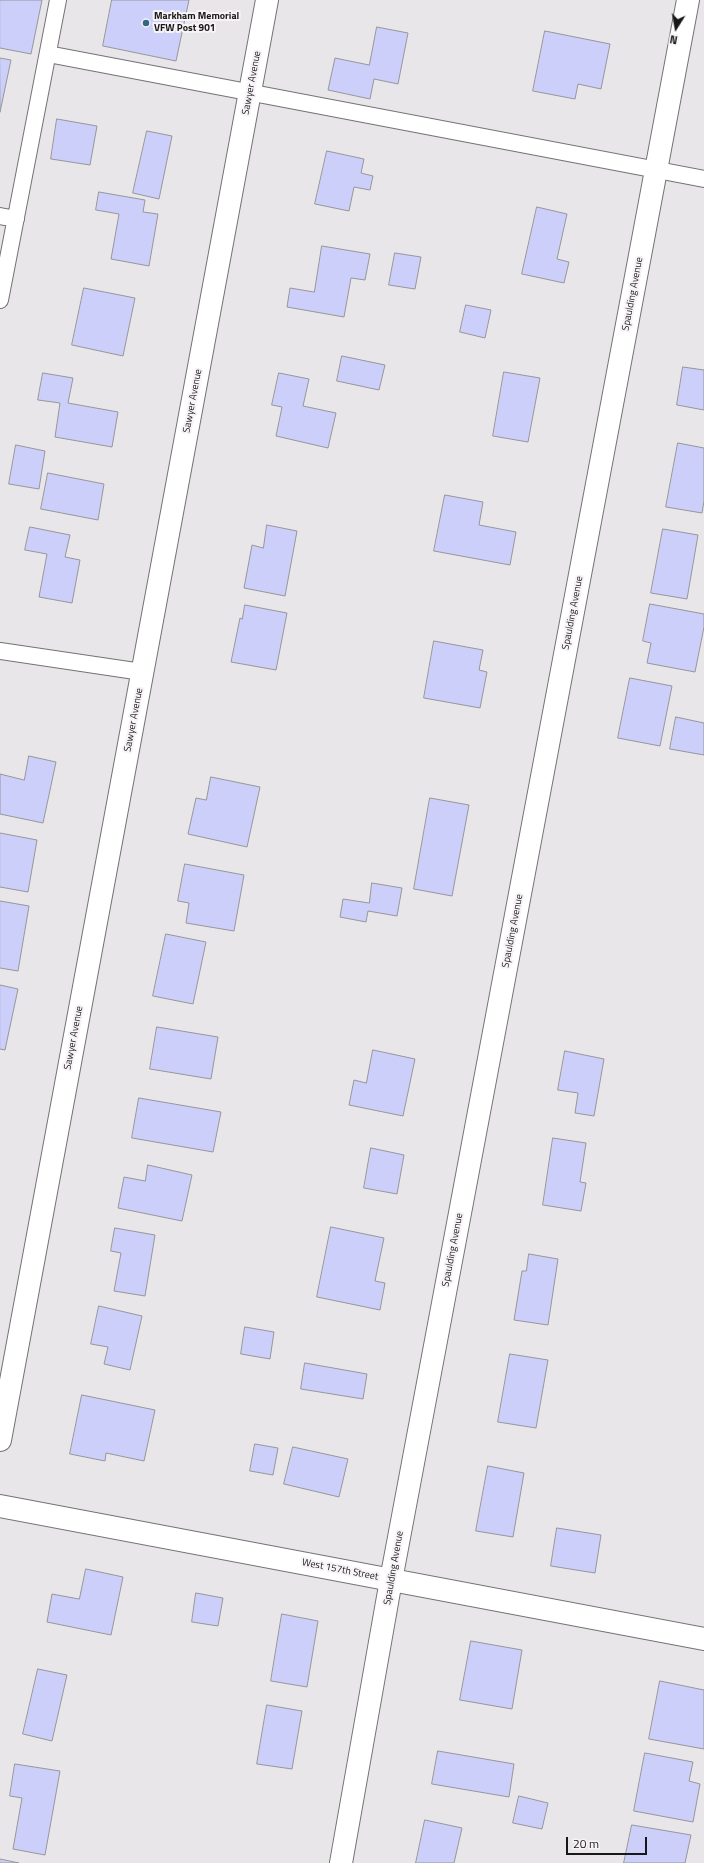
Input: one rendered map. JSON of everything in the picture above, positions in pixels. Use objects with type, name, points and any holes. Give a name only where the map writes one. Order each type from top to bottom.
[{"type":"street","name":"Sawyer Avenue","points":[[0,1440],[267,0]]},
{"type":"street","name":"Spaulding Avenue","points":[[341,1863],[391,1580],[688,0]]},
{"type":"street","name":"West 157th Street","points":[[0,1506],[704,1639]]},
{"type":"lane","points":[[0,300],[58,0]]},
{"type":"lane","points":[[48,54],[704,178]]},
{"type":"lane","points":[[0,216],[16,219]]},
{"type":"lane","points":[[0,651],[142,672]]},
{"type":"building","points":[[0,0],[42,0],[31,54],[0,48]]},
{"type":"building","name":"Markham Memorial VFW Post 901","points":[[112,0],[189,0],[176,61],[103,46]]},
{"type":"building","points":[[377,27],[408,33],[398,84],[374,79],[370,99],[328,90],[335,58],[369,65]]},
{"type":"building","points":[[545,31],[610,44],[601,89],[578,84],[575,99],[533,91]]},
{"type":"building","points":[[0,58],[11,60],[0,112]]},
{"type":"building","points":[[57,119],[97,126],[90,165],[51,159]]},
{"type":"building","points":[[147,131],[172,136],[159,199],[133,193]]},
{"type":"building","points":[[327,151],[364,159],[361,173],[373,176],[370,190],[354,187],[349,211],[315,204]]},
{"type":"building","points":[[99,192],[145,200],[143,212],[158,214],[149,266],[111,259],[119,214],[96,210]]},
{"type":"building","points":[[537,207],[567,214],[557,259],[569,262],[564,283],[522,274]]},
{"type":"building","points":[[322,246],[370,254],[365,280],[351,278],[344,317],[287,307],[290,288],[314,292]]},
{"type":"building","points":[[395,253],[421,257],[415,289],[389,285]]},
{"type":"building","points":[[84,288],[135,298],[123,356],[72,345]]},
{"type":"building","points":[[466,305],[491,310],[485,338],[460,332]]},
{"type":"building","points":[[342,356],[385,365],[379,390],[337,381]]},
{"type":"building","points":[[683,367],[704,370],[704,410],[677,405]]},
{"type":"building","points":[[504,372],[540,378],[528,442],[493,436]]},
{"type":"building","points":[[43,373],[73,378],[68,403],[118,412],[112,447],[55,437],[60,403],[38,400]]},
{"type":"building","points":[[279,373],[309,379],[303,406],[336,413],[328,448],[276,436],[282,407],[272,405]]},
{"type":"building","points":[[678,443],[704,448],[704,501],[702,513],[666,507]]},
{"type":"building","points":[[16,445],[45,451],[39,489],[9,484]]},
{"type":"building","points":[[48,473],[104,484],[98,520],[41,509]]},
{"type":"building","points":[[445,495],[483,502],[479,525],[516,532],[510,565],[434,551]]},
{"type":"building","points":[[267,525],[297,531],[285,596],[244,588],[252,545],[263,548]]},
{"type":"building","points":[[30,527],[70,535],[65,557],[80,560],[72,603],[39,597],[47,554],[25,550]]},
{"type":"building","points":[[663,529],[698,535],[687,599],[651,593]]},
{"type":"building","points":[[650,604],[704,614],[704,627],[695,672],[647,663],[651,643],[643,641]]},
{"type":"building","points":[[245,605],[287,613],[276,670],[231,662],[240,618],[242,619]]},
{"type":"building","points":[[434,641],[483,650],[479,670],[487,672],[480,708],[424,698]]},
{"type":"building","points":[[630,678],[672,686],[660,746],[618,738]]},
{"type":"building","points":[[676,717],[704,723],[704,755],[670,749]]},
{"type":"building","points":[[29,756],[56,762],[43,823],[0,814],[0,774],[24,780]]},
{"type":"building","points":[[211,777],[260,787],[247,847],[188,834],[196,798],[206,800]]},
{"type":"building","points":[[430,798],[469,805],[452,896],[414,889]]},
{"type":"building","points":[[0,833],[37,840],[28,892],[0,887]]},
{"type":"building","points":[[185,864],[244,875],[234,931],[186,923],[189,903],[178,901]]},
{"type":"building","points":[[372,883],[402,888],[397,916],[368,911],[366,922],[340,917],[343,899],[369,903]]},
{"type":"building","points":[[0,901],[29,906],[18,971],[0,968]]},
{"type":"building","points":[[166,934],[206,942],[193,1004],[153,996]]},
{"type":"building","points":[[0,985],[18,989],[5,1050],[0,1049]]},
{"type":"building","points":[[157,1027],[218,1037],[211,1079],[150,1069]]},
{"type":"building","points":[[373,1050],[415,1059],[403,1116],[349,1105],[354,1080],[366,1083]]},
{"type":"building","points":[[565,1051],[604,1059],[594,1116],[575,1113],[578,1093],[558,1090]]},
{"type":"building","points":[[139,1098],[221,1112],[213,1152],[132,1138]]},
{"type":"building","points":[[553,1138],[586,1143],[580,1182],[586,1183],[581,1211],[543,1205]]},
{"type":"building","points":[[371,1148],[404,1155],[397,1194],[364,1188]]},
{"type":"building","points":[[148,1165],[192,1175],[182,1221],[118,1208],[124,1177],[145,1181]]},
{"type":"building","points":[[331,1227],[384,1238],[375,1281],[385,1283],[380,1310],[317,1297]]},
{"type":"building","points":[[115,1228],[155,1235],[145,1296],[114,1291],[121,1253],[111,1251]]},
{"type":"building","points":[[529,1254],[558,1259],[548,1325],[514,1320],[522,1271],[526,1271]]},
{"type":"building","points":[[99,1306],[142,1316],[130,1370],[104,1364],[108,1347],[91,1344]]},
{"type":"building","points":[[245,1327],[274,1332],[270,1359],[241,1354]]},
{"type":"building","points":[[510,1354],[548,1360],[536,1428],[498,1422]]},
{"type":"building","points":[[305,1363],[367,1374],[363,1399],[301,1389]]},
{"type":"building","points":[[82,1395],[155,1410],[144,1461],[106,1453],[105,1461],[70,1454]]},
{"type":"building","points":[[255,1444],[278,1448],[273,1475],[250,1471]]},
{"type":"building","points":[[293,1447],[348,1459],[339,1497],[284,1484]]},
{"type":"building","points":[[488,1466],[524,1473],[513,1537],[476,1531]]},
{"type":"building","points":[[557,1528],[601,1535],[595,1573],[551,1566]]},
{"type":"building","points":[[86,1569],[123,1577],[111,1635],[47,1622],[52,1594],[79,1599]]},
{"type":"building","points":[[196,1593],[223,1598],[218,1626],[192,1622]]},
{"type":"building","points":[[282,1614],[318,1621],[307,1687],[271,1681]]},
{"type":"building","points":[[471,1641],[522,1650],[512,1709],[460,1700]]},
{"type":"building","points":[[38,1669],[67,1675],[52,1741],[23,1734]]},
{"type":"building","points":[[660,1681],[704,1690],[704,1749],[649,1739]]},
{"type":"building","points":[[267,1705],[302,1711],[292,1769],[257,1764]]},
{"type":"building","points":[[438,1751],[514,1764],[509,1797],[432,1784]]},
{"type":"building","points":[[645,1753],[693,1762],[689,1781],[700,1784],[693,1822],[634,1811]]},
{"type":"building","points":[[15,1764],[60,1771],[45,1855],[13,1849],[22,1798],[10,1796]]},
{"type":"building","points":[[519,1796],[548,1803],[542,1829],[513,1823]]},
{"type":"building","points":[[425,1820],[462,1828],[454,1863],[416,1863]]},
{"type":"building","points":[[632,1825],[691,1835],[685,1863],[624,1863]]},
{"type":"building","points":[[0,1859],[19,1863],[0,1863]]},
{"type":"place","name":"Markham Memorial VFW Post 901","points":[[146,23]]}]
